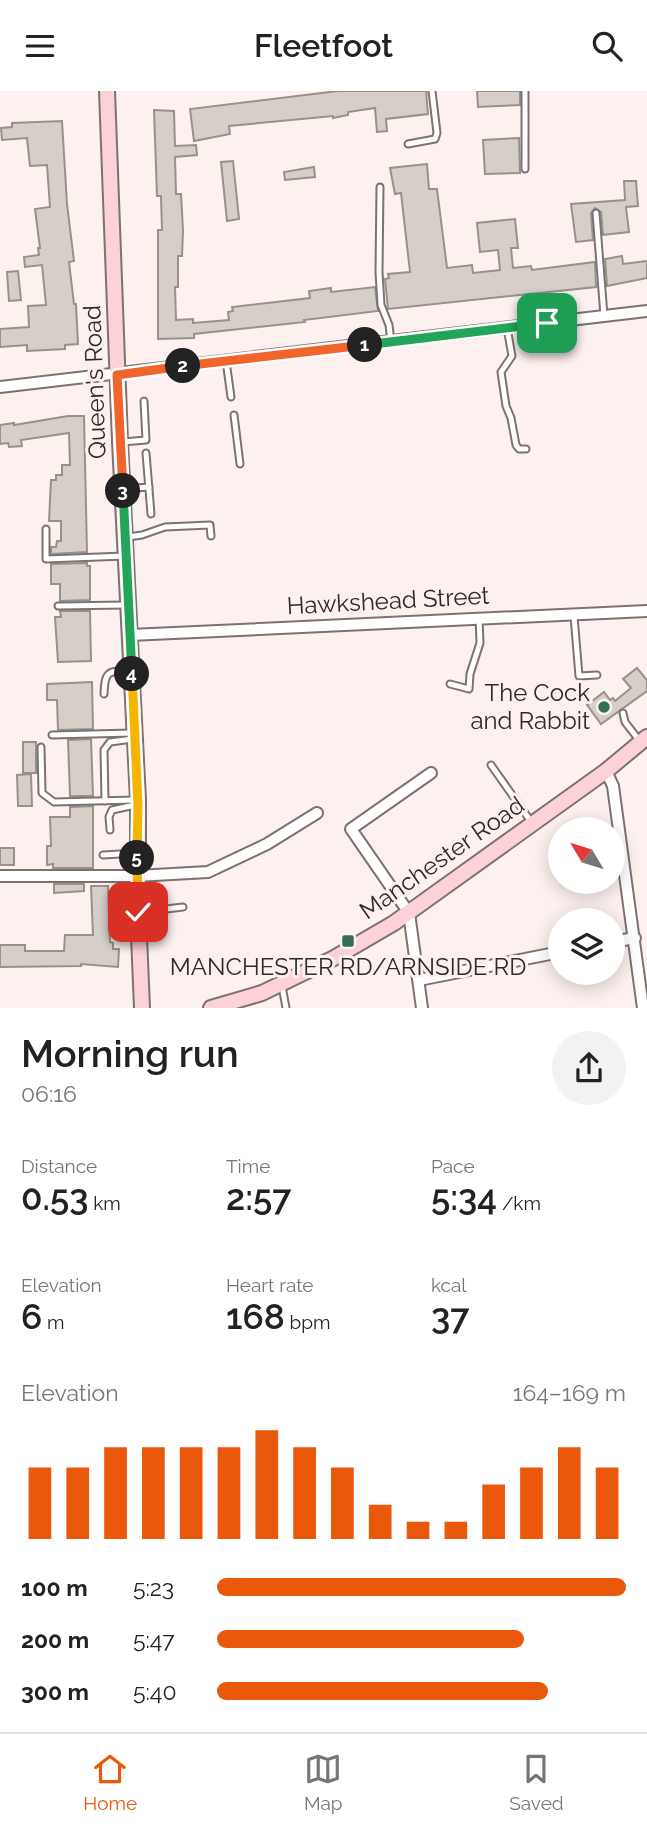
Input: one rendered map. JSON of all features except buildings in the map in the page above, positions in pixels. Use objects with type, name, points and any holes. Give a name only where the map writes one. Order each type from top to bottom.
[{"type":"main road","name":"Queen's Road","points":[[107,91],[117,375],[138,803],[137,876],[142,1007]]},
{"type":"main road","name":"Manchester Road","points":[[211,1007],[262,993],[334,958],[409,913],[606,771],[644,740]]},
{"type":"street","points":[[0,387],[647,311]]},
{"type":"street","name":"Hawkshead Street","points":[[130,635],[647,611]]},
{"type":"street","points":[[606,771],[613,786],[643,1007]]},
{"type":"street","points":[[422,1007],[409,913],[351,829],[431,773]]},
{"type":"street","points":[[0,876],[137,876],[208,871],[267,843],[317,813]]},
{"type":"street","points":[[625,940],[635,938]]},
{"type":"street","points":[[419,980],[548,954]]},
{"type":"lane","points":[[408,144],[432,141],[436,136],[432,91]]},
{"type":"lane","points":[[524,91],[525,169]]},
{"type":"lane","points":[[380,187],[381,305],[389,325],[391,342]]},
{"type":"lane","points":[[596,213],[604,316]]},
{"type":"lane","points":[[507,328],[512,356],[502,372],[503,387],[516,445],[519,449],[526,449]]},
{"type":"lane","points":[[226,361],[231,397]]},
{"type":"lane","points":[[120,442],[146,440],[144,401]]},
{"type":"lane","points":[[234,415],[240,464]]},
{"type":"lane","points":[[146,453],[150,515]]},
{"type":"lane","points":[[123,489],[149,487]]},
{"type":"lane","points":[[125,537],[166,527],[210,525],[211,536]]},
{"type":"lane","points":[[46,529],[46,559],[125,556]]},
{"type":"lane","points":[[58,606],[128,605]]},
{"type":"lane","points":[[574,613],[579,676],[597,675]]},
{"type":"lane","points":[[450,684],[469,689],[470,674],[480,643],[479,617]]},
{"type":"lane","points":[[104,694],[108,673],[132,671]]},
{"type":"lane","points":[[623,713],[625,722],[644,740]]},
{"type":"lane","points":[[52,735],[135,736]]},
{"type":"lane","points":[[105,801],[104,750],[110,742],[135,736]]},
{"type":"lane","points":[[41,747],[42,793],[48,799],[54,802],[138,803]]},
{"type":"lane","points":[[491,765],[532,823]]},
{"type":"lane","points":[[110,830],[109,817],[112,810],[138,803]]},
{"type":"lane","points":[[103,855],[137,853]]},
{"type":"lane","points":[[138,912],[183,907]]},
{"type":"lane","points":[[153,911],[156,929]]},
{"type":"lane","points":[[282,983],[286,1007]]},
{"type":"place","name":"The Cock and Rabbit","points":[[604,707]]},
{"type":"place","name":"MANCHESTER RD/ARNSIDE RD","points":[[348,941]]},
{"type":"route","points":[[138,912],[138,800],[117,375],[547,323]]}]
